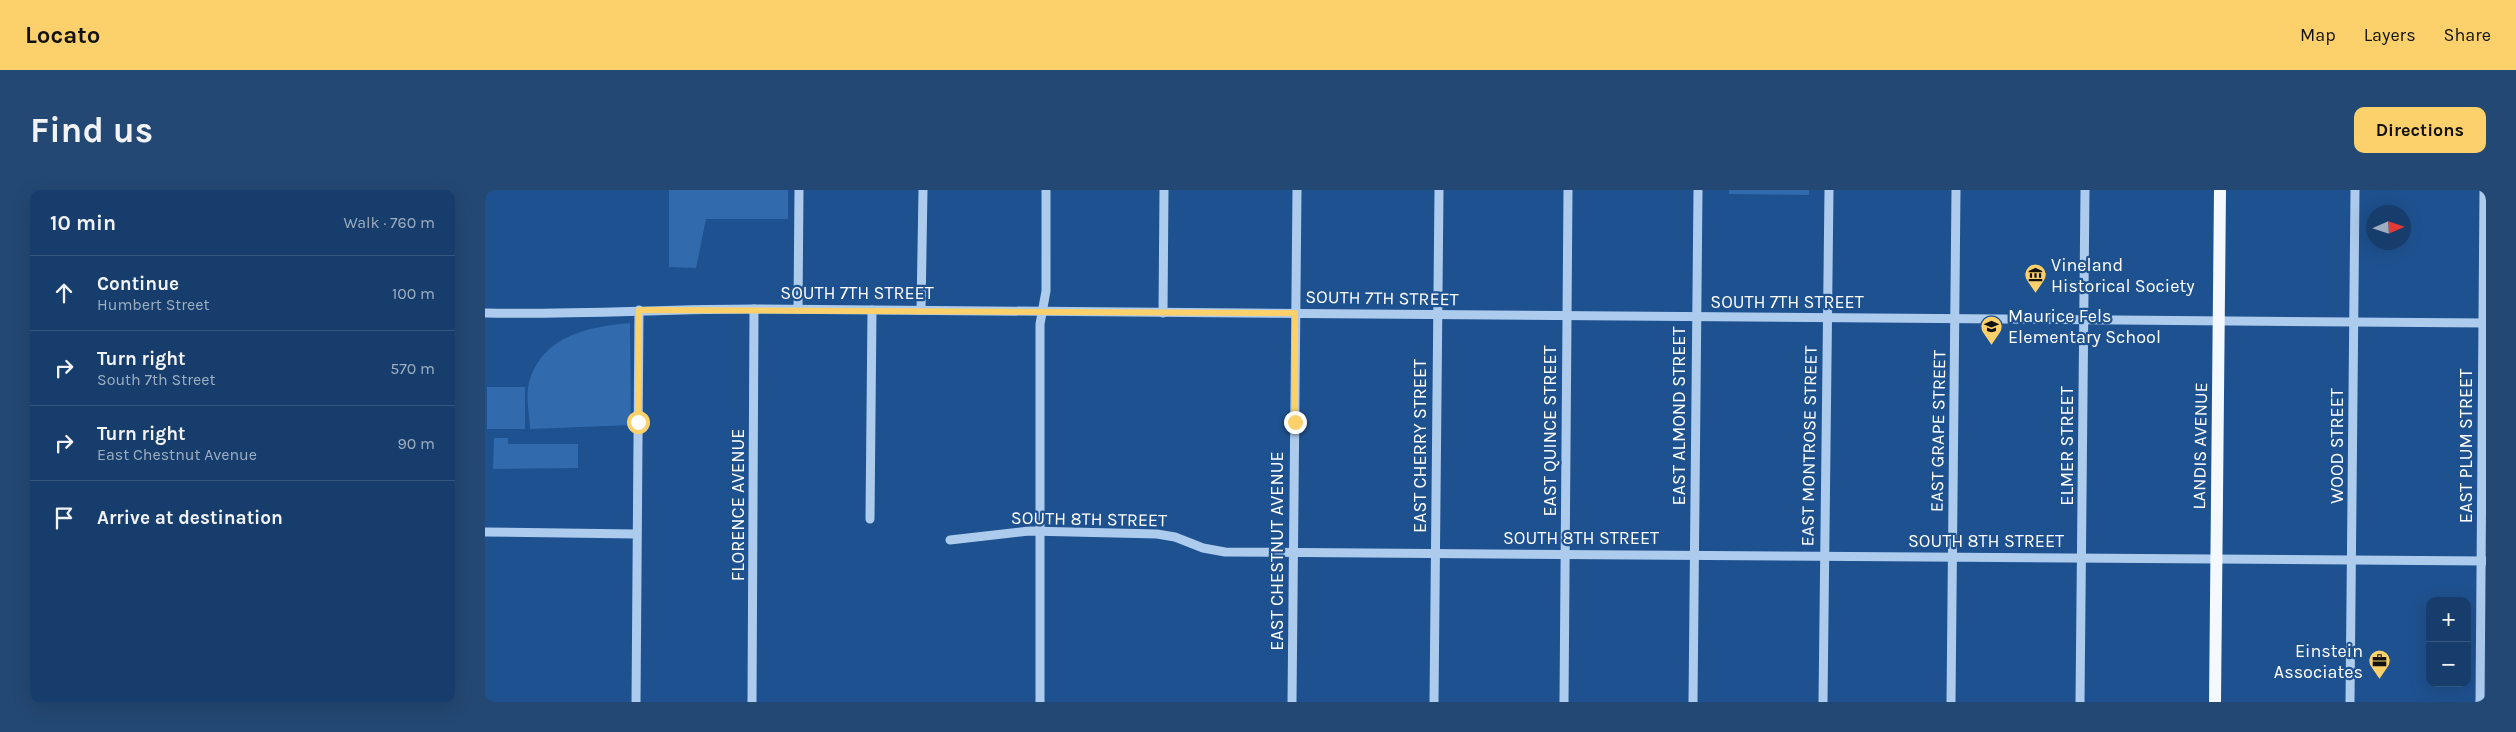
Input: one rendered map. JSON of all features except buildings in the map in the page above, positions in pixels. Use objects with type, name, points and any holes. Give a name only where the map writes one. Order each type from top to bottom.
[{"type":"main road","name":"LANDIS AVENUE","points":[[2215,702],[2220,190]]},
{"type":"street","points":[[798,309],[799,190]]},
{"type":"street","points":[[921,310],[923,190]]},
{"type":"street","points":[[1040,702],[1038,531],[1039,324],[1046,291],[1046,190]]},
{"type":"street","points":[[1163,313],[1164,190]]},
{"type":"street","name":"EAST CHESTNUT AVENUE","points":[[1292,702],[1297,190]]},
{"type":"street","name":"EAST CHERRY STREET","points":[[1434,702],[1439,190]]},
{"type":"street","name":"EAST QUINCE STREET","points":[[1564,702],[1568,190]]},
{"type":"street","name":"EAST ALMOND STREET","points":[[1693,702],[1698,190]]},
{"type":"street","name":"EAST MONTROSE STREET","points":[[1823,702],[1829,190]]},
{"type":"street","name":"EAST GRAPE STREET","points":[[1951,702],[1956,190]]},
{"type":"street","name":"ELMER STREET","points":[[2081,702],[2085,190]]},
{"type":"street","name":"WOOD STREET","points":[[2350,702],[2355,190]]},
{"type":"street","name":"EAST PLUM STREET","points":[[2480,702],[2484,561],[2484,190]]},
{"type":"street","name":"FLORENCE AVENUE","points":[[752,702],[754,309]]},
{"type":"street","name":"SOUTH 7TH STREET","points":[[485,314],[579,314],[639,310],[798,309],[2485,323]]},
{"type":"street","points":[[636,702],[639,310]]},
{"type":"street","points":[[870,519],[871,310]]},
{"type":"street","name":"SOUTH 8TH STREET","points":[[950,540],[1038,531],[1157,534],[1175,537],[1203,548],[1225,552],[2484,561]]},
{"type":"street","points":[[485,532],[637,534]]},
{"type":"shaded area","points":[[669,190],[788,190],[788,219],[706,219],[696,268],[669,267]]},
{"type":"shaded area","points":[[1729,190],[1809,190],[1809,195],[1729,194]]},
{"type":"shaded area","points":[[630,323],[631,425],[530,429],[528,388],[535,367],[544,354],[555,344],[583,331]]},
{"type":"shaded area","points":[[487,387],[525,387],[525,429],[487,429]]},
{"type":"shaded area","points":[[494,438],[508,438],[508,444],[578,444],[578,468],[493,469]]},
{"type":"place","name":"Vineland Historical Society","points":[[2035,294]]},
{"type":"place","name":"Maurice Fels Elementary School","points":[[1992,345]]},
{"type":"place","name":"Einstein Associates","points":[[2379,680]]},
{"type":"route","points":[[638,422],[639,310],[659,309],[1295,313],[1295,422]]}]
